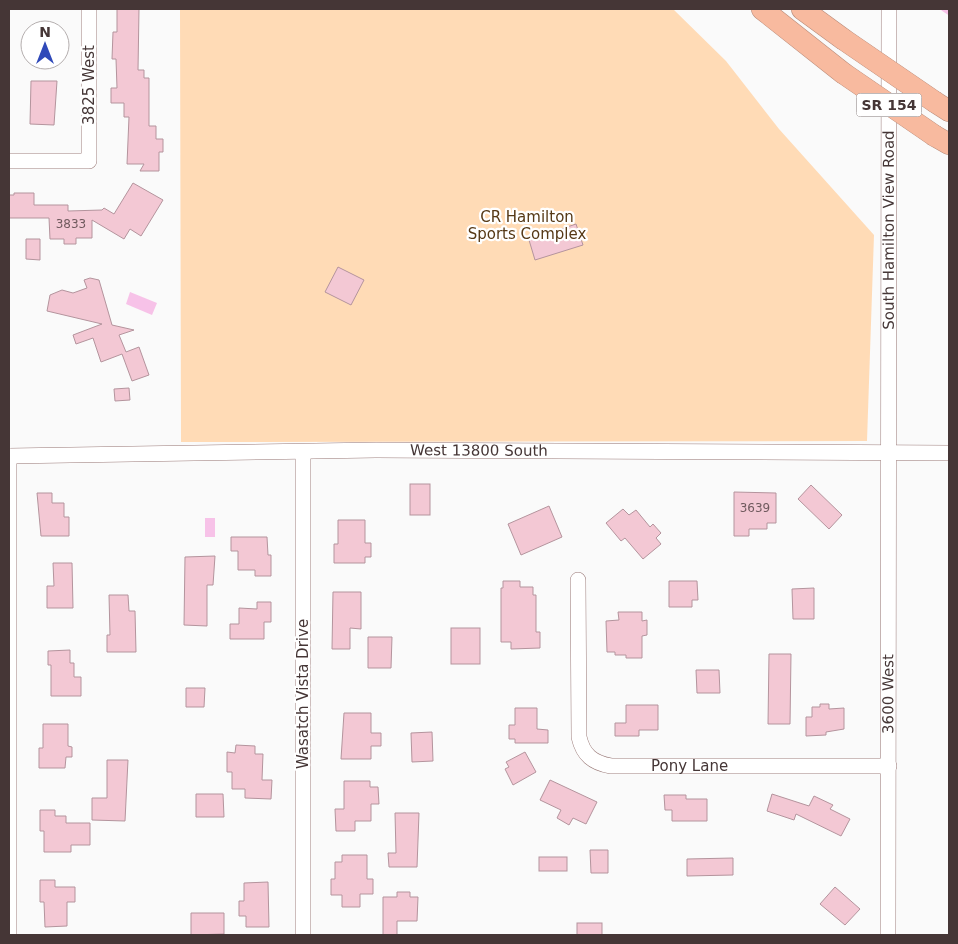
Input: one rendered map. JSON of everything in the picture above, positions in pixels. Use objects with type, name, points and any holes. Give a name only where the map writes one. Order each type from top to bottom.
[{"type":"highway","name":"SR 154","points":[[762,9],[843,73],[942,140]]},
{"type":"highway","name":"SR 154","points":[[802,9],[942,106]]},
{"type":"street","name":"3825 West","points":[[9,161],[89,161],[89,9]]},
{"type":"street","name":"South Hamilton View Road","points":[[889,9],[890,452]]},
{"type":"street","name":"West 13800 South","points":[[9,456],[376,450],[949,453]]},
{"type":"street","name":"Wasatch Vista Drive","points":[[303,452],[303,935]]},
{"type":"street","name":"3600 West","points":[[888,935],[890,452]]},
{"type":"street","points":[[9,456],[9,935]]},
{"type":"street","name":"Pony Lane","points":[[578,580],[580,744],[588,757],[603,765],[889,766]]},
{"type":"green space","name":"CR Hamilton Sports Complex","points":[[180,9],[673,9],[726,61],[779,129],[874,235],[867,441],[181,442]]},
{"type":"shaded area","points":[[130,292],[157,303],[152,315],[126,304]]},
{"type":"shaded area","points":[[205,518],[215,518],[215,537],[205,537]]},
{"type":"building","points":[[117,9],[139,9],[138,70],[144,70],[144,78],[149,78],[149,126],[156,126],[156,139],[163,139],[163,152],[159,152],[159,171],[140,171],[144,164],[127,164],[129,117],[124,117],[124,103],[111,103],[111,88],[117,88],[116,59],[112,59],[113,32],[117,32]]},
{"type":"building","points":[[31,81],[57,81],[54,125],[30,124]]},
{"type":"building","points":[[133,183],[163,200],[141,236],[130,229],[124,239],[92,220],[92,238],[76,238],[76,244],[64,244],[64,239],[50,239],[49,218],[9,218],[9,195],[14,195],[14,193],[34,193],[34,205],[68,205],[68,211],[102,210],[104,208],[114,214]]},
{"type":"building","points":[[576,224],[583,245],[535,260],[529,240]]},
{"type":"building","points":[[26,239],[40,239],[40,260],[26,259]]},
{"type":"building","points":[[338,267],[364,280],[351,305],[325,292]]},
{"type":"building","points":[[90,278],[99,280],[112,325],[134,330],[119,335],[126,352],[139,347],[149,375],[132,381],[122,354],[101,362],[93,338],[76,344],[73,335],[102,324],[47,311],[50,295],[62,290],[73,293],[87,288],[84,280]]},
{"type":"building","points":[[129,388],[130,400],[115,401],[114,389]]},
{"type":"building","points":[[410,484],[430,484],[430,515],[410,515]]},
{"type":"building","points":[[811,485],[842,515],[829,529],[798,499]]},
{"type":"building","points":[[734,492],[776,493],[776,523],[767,523],[767,529],[749,529],[749,536],[734,536]]},
{"type":"building","points":[[37,493],[52,493],[52,503],[64,503],[64,517],[69,517],[69,536],[41,536]]},
{"type":"building","points":[[549,506],[562,537],[521,555],[508,524]]},
{"type":"building","points":[[623,509],[629,515],[636,510],[650,527],[653,524],[661,533],[656,538],[661,544],[643,559],[625,538],[621,541],[606,523]]},
{"type":"building","points":[[338,520],[365,520],[365,543],[371,543],[371,557],[365,557],[365,563],[334,563],[334,544],[338,544]]},
{"type":"building","points":[[231,537],[267,537],[268,555],[271,555],[271,576],[255,576],[255,570],[238,570],[238,551],[231,551]]},
{"type":"building","points":[[215,556],[213,585],[207,585],[207,626],[184,625],[185,557]]},
{"type":"building","points":[[53,563],[72,563],[73,608],[47,608],[47,586],[54,586]]},
{"type":"building","points":[[503,581],[520,581],[520,587],[533,587],[533,595],[536,595],[536,632],[540,632],[540,648],[511,649],[511,642],[501,642],[501,588],[503,588]]},
{"type":"building","points":[[669,581],[697,581],[698,600],[692,600],[692,607],[669,607]]},
{"type":"building","points":[[814,588],[814,619],[793,619],[792,589]]},
{"type":"building","points":[[333,592],[361,592],[361,629],[350,628],[350,649],[332,649]]},
{"type":"building","points":[[109,595],[128,595],[129,611],[135,611],[136,652],[107,652],[107,635],[110,635]]},
{"type":"building","points":[[257,602],[271,602],[271,622],[264,622],[264,639],[230,639],[230,624],[239,624],[239,608],[257,609]]},
{"type":"building","points":[[618,612],[642,612],[642,621],[647,620],[647,635],[642,636],[642,658],[626,658],[626,655],[615,655],[615,652],[607,652],[606,621],[619,620]]},
{"type":"building","points":[[451,628],[480,628],[480,664],[451,664]]},
{"type":"building","points":[[368,637],[392,637],[391,668],[368,668]]},
{"type":"building","points":[[70,650],[70,663],[74,663],[74,677],[81,677],[81,696],[51,696],[51,665],[48,665],[48,651]]},
{"type":"building","points":[[769,654],[791,654],[790,724],[768,724]]},
{"type":"building","points":[[696,670],[719,670],[720,693],[697,693]]},
{"type":"building","points":[[186,688],[205,688],[204,707],[186,707]]},
{"type":"building","points":[[820,704],[829,704],[829,709],[844,708],[844,729],[826,732],[826,735],[806,736],[806,717],[812,717],[812,707],[820,707]]},
{"type":"building","points":[[626,705],[658,705],[658,730],[639,730],[639,736],[615,736],[615,723],[626,723]]},
{"type":"building","points":[[515,708],[537,708],[537,729],[548,730],[548,743],[515,743],[515,739],[509,739],[509,725],[515,725]]},
{"type":"building","points":[[344,713],[371,713],[371,733],[381,733],[381,746],[371,746],[371,759],[341,759]]},
{"type":"building","points":[[43,724],[68,724],[68,746],[72,747],[72,757],[66,757],[65,768],[39,768],[39,748],[43,748]]},
{"type":"building","points":[[432,732],[433,761],[412,762],[411,733]]},
{"type":"building","points":[[236,745],[255,746],[255,754],[263,754],[262,780],[272,780],[271,799],[245,798],[245,789],[232,789],[232,772],[227,772],[227,752],[235,753]]},
{"type":"building","points":[[525,752],[536,772],[513,785],[505,769],[509,767],[506,762]]},
{"type":"building","points":[[107,760],[128,760],[125,821],[92,820],[92,798],[107,798]]},
{"type":"building","points":[[550,780],[597,802],[586,824],[573,818],[569,825],[557,818],[561,810],[540,800]]},
{"type":"building","points":[[344,781],[370,781],[370,787],[378,787],[379,804],[371,804],[371,821],[355,821],[355,831],[336,831],[335,809],[344,809]]},
{"type":"building","points":[[196,794],[223,794],[224,817],[196,817]]},
{"type":"building","points":[[772,794],[809,806],[814,796],[833,805],[830,809],[850,819],[841,836],[796,814],[794,820],[767,811]]},
{"type":"building","points":[[664,795],[686,795],[686,799],[707,799],[707,821],[672,821],[672,810],[665,810]]},
{"type":"building","points":[[40,810],[55,810],[55,816],[66,816],[66,823],[90,823],[90,845],[71,845],[71,852],[44,852],[44,831],[40,831]]},
{"type":"building","points":[[395,813],[419,813],[417,867],[389,867],[388,853],[396,853]]},
{"type":"building","points":[[590,850],[608,850],[608,873],[591,873]]},
{"type":"building","points":[[342,855],[367,855],[367,879],[373,879],[373,894],[360,894],[360,907],[342,907],[342,895],[331,895],[331,879],[335,879],[335,862],[342,862]]},
{"type":"building","points":[[539,857],[567,857],[567,871],[539,871]]},
{"type":"building","points":[[733,858],[733,875],[687,876],[687,859]]},
{"type":"building","points":[[40,880],[55,880],[55,887],[75,887],[75,902],[67,902],[67,926],[45,927],[44,902],[40,902]]},
{"type":"building","points":[[268,882],[269,927],[246,927],[246,916],[239,916],[239,901],[244,901],[244,883]]},
{"type":"building","points":[[835,887],[860,909],[845,925],[820,904]]},
{"type":"building","points":[[397,892],[410,892],[410,897],[418,897],[417,921],[397,921],[397,935],[383,935],[383,897],[397,897]]},
{"type":"building","points":[[191,913],[224,913],[224,934],[191,935]]},
{"type":"building","points":[[577,923],[602,923],[602,935],[577,935]]},
{"type":"waterway","points":[[943,9],[949,13]]}]
